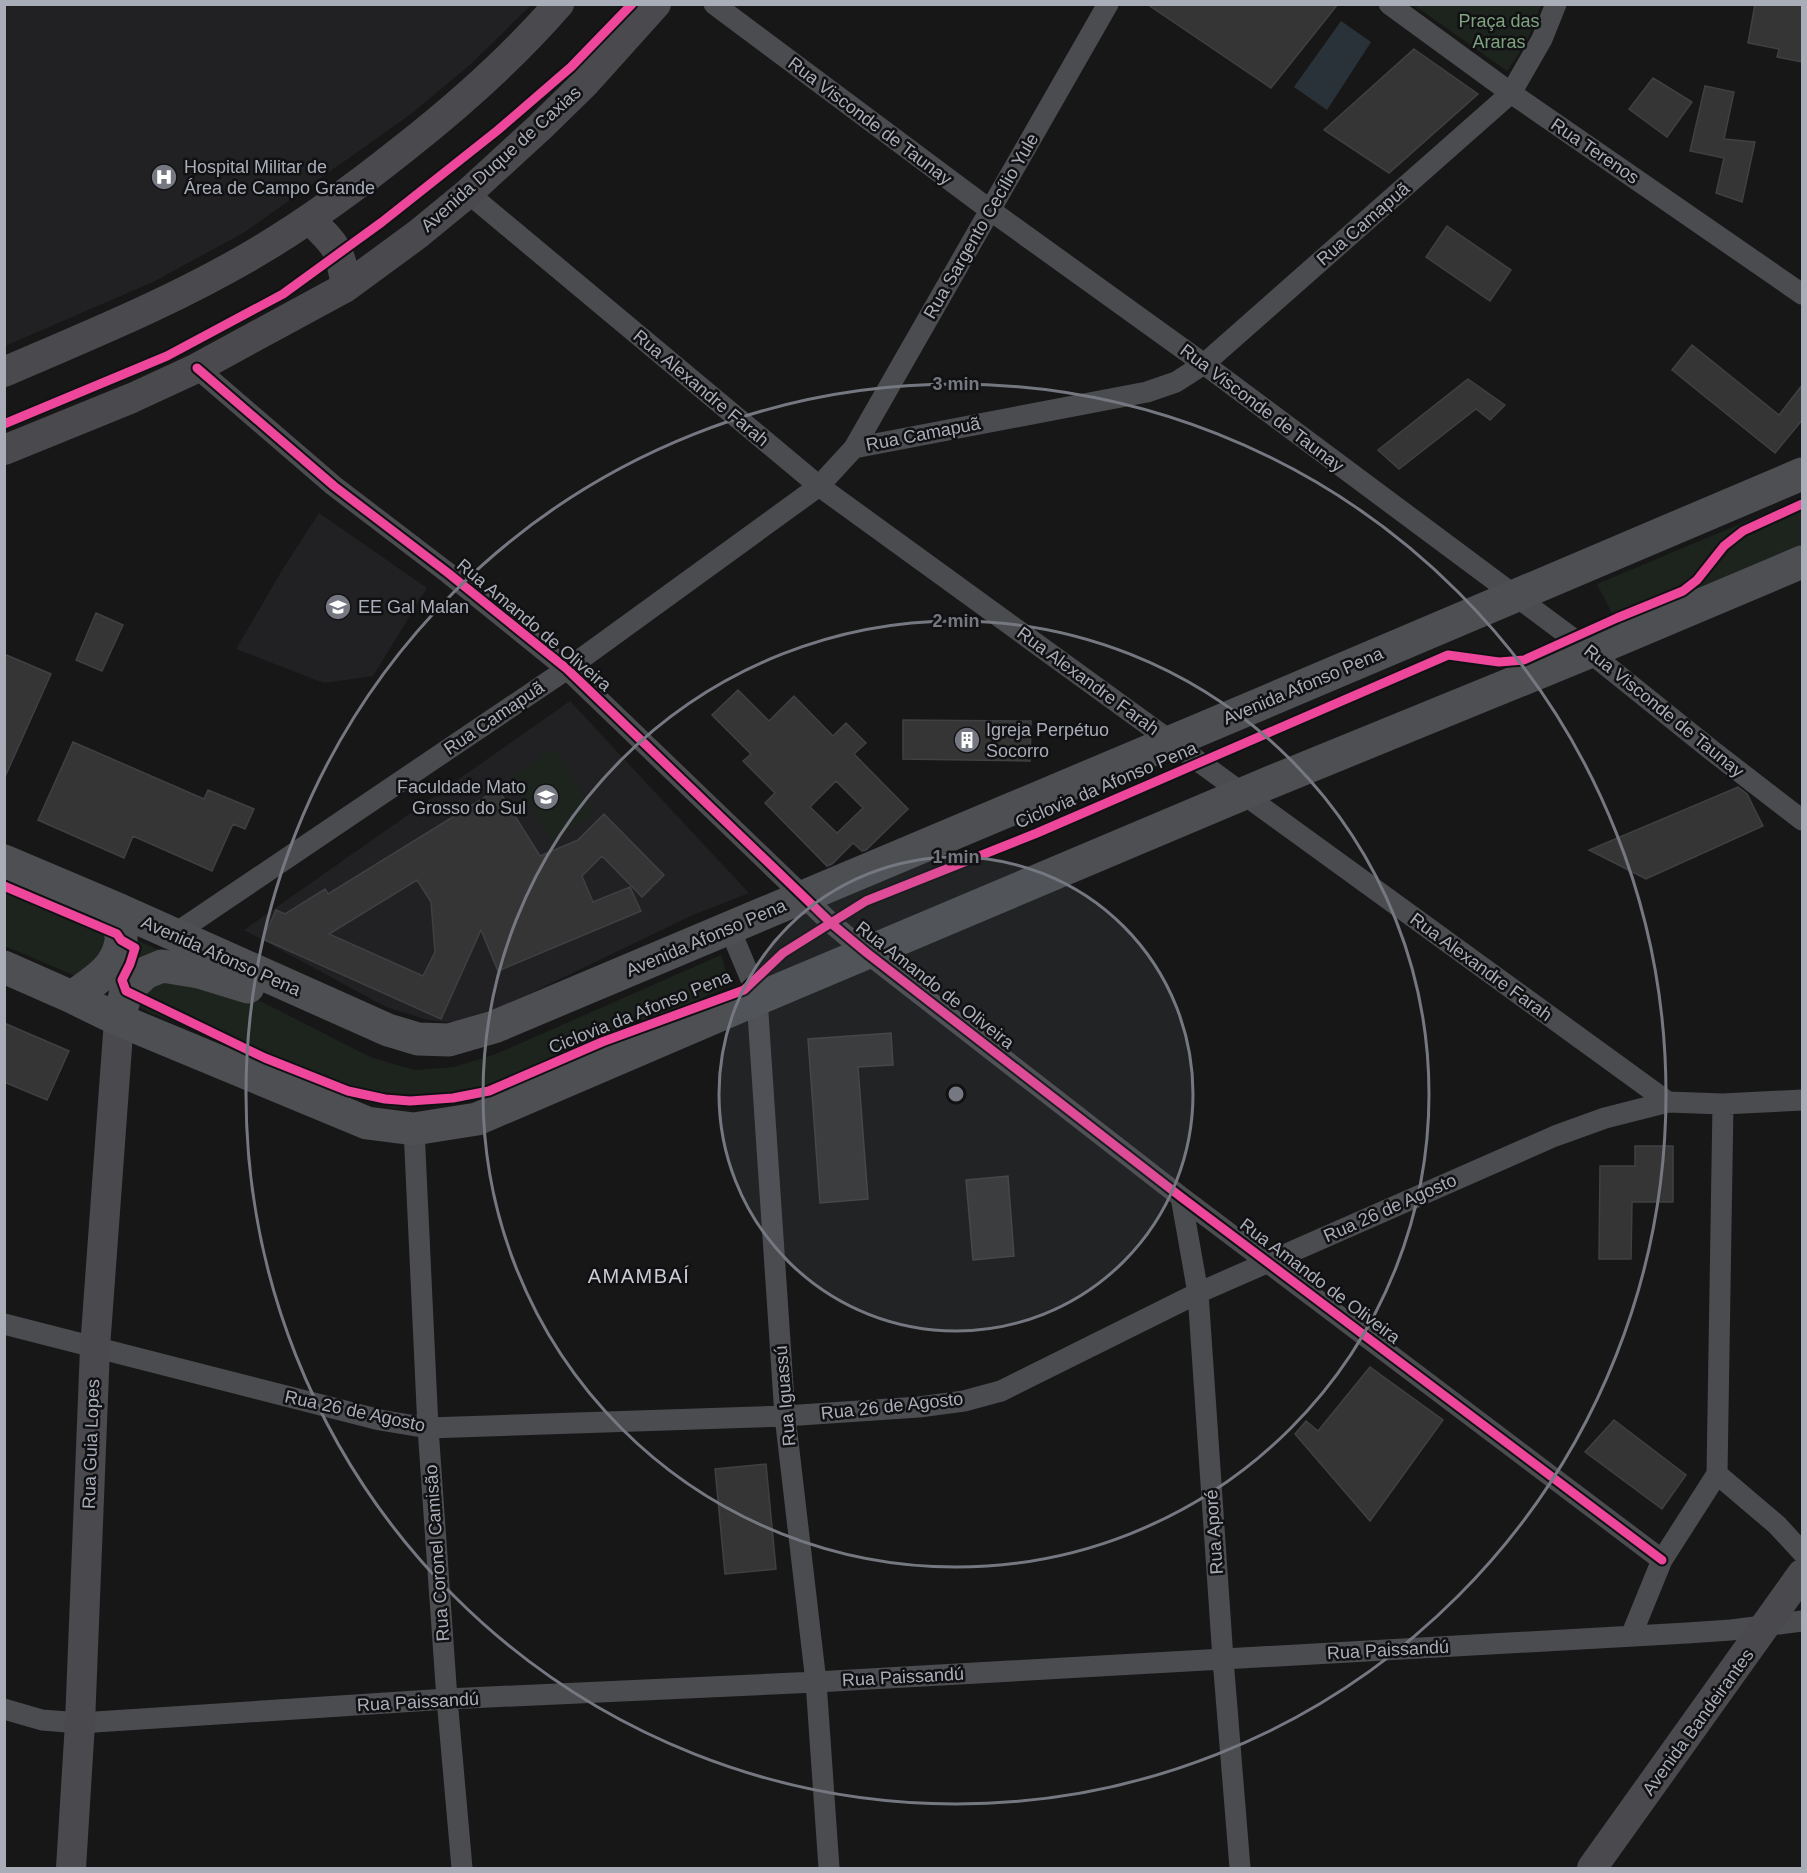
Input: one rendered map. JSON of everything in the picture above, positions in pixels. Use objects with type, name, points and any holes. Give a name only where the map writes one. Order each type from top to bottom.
[{"type":"main road","points":[[4,372],[112,326],[179,294],[261,249],[309,219],[363,181],[435,124],[504,64],[560,4]]},
{"type":"main road","name":"Avenida Duque de Caxias","points":[[4,450],[132,398],[197,368],[346,287],[418,234],[468,193],[585,82],[656,4]]},
{"type":"main road","points":[[309,219],[332,242],[340,254],[346,287]]},
{"type":"main road","name":"Avenida Afonso Pena","points":[[4,861],[388,1030],[418,1039],[449,1040],[494,1027],[805,897],[1803,474]]},
{"type":"main road","points":[[4,967],[119,1020],[367,1123],[414,1129],[477,1119],[1271,782],[1803,562]]},
{"type":"main road","points":[[72,997],[104,974],[115,959],[122,940],[115,908]]},
{"type":"main road","points":[[119,1020],[126,991],[145,973],[162,966],[199,972],[388,1030]]},
{"type":"main road","name":"Rua Guia Lopes","points":[[71,1869],[80,1723],[95,1348],[119,1020]]},
{"type":"main road","name":"Avenida Bandeirantes","points":[[1592,1869],[1803,1574]]},
{"type":"street","name":"Rua Visconde de Taunay","points":[[714,4],[990,210],[1204,364],[1516,597],[1803,820]]},
{"type":"street","name":"Rua Sargento Cecílio Yule","points":[[854,448],[1108,4]]},
{"type":"street","name":"Rua Terenos","points":[[1389,4],[1511,93],[1803,294]]},
{"type":"street","name":"Rua Camapuã","points":[[173,934],[567,669],[819,486],[854,448],[1147,392],[1176,382],[1204,364],[1511,93],[1542,39],[1556,4]]},
{"type":"street","name":"Rua Alexandre Farah","points":[[468,193],[819,486],[1668,1102]]},
{"type":"street","name":"Rua Amando de Oliveira","points":[[197,368],[334,486],[448,573],[567,669],[831,923],[867,953],[1181,1197],[1662,1560]]},
{"type":"street","name":"Rua Iguassú","points":[[729,927],[757,999],[785,1416],[816,1682],[829,1869]]},
{"type":"street","name":"Rua 26 de Agosto","points":[[4,1324],[380,1420],[428,1428],[785,1416],[919,1407],[964,1401],[1001,1391],[1198,1293],[1555,1136],[1605,1118],[1668,1102],[1723,1104],[1803,1100]]},
{"type":"street","points":[[1631,1636],[1662,1560],[1717,1474],[1723,1104]]},
{"type":"street","name":"Rua Coronel Camisão","points":[[414,1129],[428,1428],[447,1700],[462,1869]]},
{"type":"street","name":"Rua Aporé","points":[[1181,1197],[1198,1293],[1240,1869]]},
{"type":"street","points":[[1717,1474],[1777,1525],[1803,1552]]},
{"type":"street","name":"Rua Paissandú","points":[[4,1709],[42,1720],[80,1723],[447,1700],[816,1682],[1631,1636],[1731,1630],[1803,1621]]},
{"type":"shaded area","name":"Hospital Militar de Área de Campo Grande","points":[[5,4],[531,5],[472,63],[411,114],[245,232],[153,282],[5,346]]},
{"type":"shaded area","points":[[1341,21],[1371,42],[1327,110],[1294,87]]},
{"type":"shaded area","name":"EE Gal Malan","points":[[319,513],[427,588],[373,676],[324,683],[236,649]]},
{"type":"shaded area","name":"Faculdade Mato Grosso do Sul","points":[[570,701],[749,893],[693,915],[504,1006],[455,1023],[428,1020],[386,1007],[244,930]]},
{"type":"green space","name":"Praça das Araras","points":[[1414,5],[1541,5],[1527,41],[1507,71]]},
{"type":"green space","points":[[1802,498],[1802,550],[1618,625],[1597,584]]},
{"type":"green space","points":[[554,749],[595,814],[552,841],[512,775]]},
{"type":"green space","points":[[4,880],[168,954],[370,1057],[414,1070],[454,1067],[496,1054],[721,955],[730,985],[505,1091],[430,1105],[393,1108],[149,1012],[101,987],[5,946]]},
{"type":"building","points":[[1147,4],[1338,4],[1271,88]]},
{"type":"building","points":[[1755,4],[1803,4],[1803,62],[1777,57],[1779,49],[1748,43]]},
{"type":"building","points":[[1414,49],[1478,94],[1389,173],[1324,130]]},
{"type":"building","points":[[1653,78],[1692,102],[1667,137],[1629,109]]},
{"type":"building","points":[[1705,86],[1734,92],[1724,139],[1755,142],[1742,202],[1716,193],[1724,158],[1690,151]]},
{"type":"building","points":[[1447,226],[1511,270],[1490,301],[1426,257]]},
{"type":"building","points":[[1692,345],[1779,415],[1803,384],[1803,419],[1775,453],[1672,370]]},
{"type":"building","points":[[1468,379],[1505,405],[1490,420],[1476,409],[1399,469],[1378,450]]},
{"type":"building","points":[[96,613],[123,625],[102,671],[76,660]]},
{"type":"building","points":[[4,654],[51,674],[4,779]]},
{"type":"building","points":[[738,690],[769,721],[794,696],[833,736],[846,723],[866,743],[854,754],[908,809],[866,850],[862,851],[853,843],[832,864],[827,866],[765,803],[775,793],[743,761],[751,754],[712,715]],"holes":[[[836,781],[863,808],[837,833],[810,807]]]},
{"type":"building","name":"Igreja Perpétuo Socorro","points":[[903,720],[1031,721],[1030,761],[903,759]]},
{"type":"building","points":[[73,742],[204,799],[208,790],[254,809],[245,829],[233,824],[212,871],[133,836],[124,858],[38,820]]},
{"type":"building","points":[[1738,787],[1747,794],[1763,826],[1646,879],[1589,850]]},
{"type":"building","points":[[498,789],[540,856],[578,840],[604,814],[664,875],[642,897],[602,856],[582,876],[593,902],[630,887],[641,911],[498,971],[481,930],[441,1019],[263,939],[276,910],[285,914],[325,889],[328,894]],"holes":[[[417,880],[431,902],[435,952],[423,976],[329,934]]]},
{"type":"building","points":[[4,1023],[69,1051],[47,1100],[4,1082]]},
{"type":"building","points":[[891,1033],[893,1065],[858,1067],[868,1199],[820,1203],[808,1039]]},
{"type":"building","points":[[1635,1146],[1673,1146],[1673,1202],[1632,1202],[1631,1259],[1599,1259],[1600,1166],[1635,1166]]},
{"type":"building","points":[[1008,1176],[1014,1256],[973,1260],[966,1180]]},
{"type":"building","points":[[1370,1367],[1443,1420],[1370,1521],[1295,1434],[1306,1421],[1318,1431]]},
{"type":"building","points":[[1614,1420],[1686,1475],[1662,1509],[1585,1452]]},
{"type":"building","points":[[766,1464],[776,1569],[725,1574],[715,1469]]},
{"type":"cycle path","points":[[4,424],[167,356],[283,294],[382,222],[498,130],[571,67],[632,4]]},
{"type":"cycle path","points":[[197,368],[334,486],[448,573],[567,669],[831,923],[867,953],[1181,1197],[1662,1560]]},
{"type":"cycle path","name":"Ciclovia da Afonso Pena","points":[[4,886],[117,934],[121,940],[135,948],[122,980],[126,991],[265,1058],[348,1091],[385,1099],[410,1101],[453,1098],[489,1091],[602,1042],[744,990],[783,953],[866,901],[1037,833],[1448,655],[1499,662],[1524,660],[1683,591],[1697,580],[1724,546],[1743,531],[1802,504]]},
{"type":"place","name":"Hospital Militar de Área de Campo Grande","points":[[164,177]]},
{"type":"place","name":"EE Gal Malan","points":[[338,607]]},
{"type":"place","name":"Igreja Perpétuo Socorro","points":[[967,740]]},
{"type":"place","name":"Faculdade Mato Grosso do Sul","points":[[546,797]]},
{"type":"district","name":"AMAMBAÍ","points":[[639,1276]]}]
